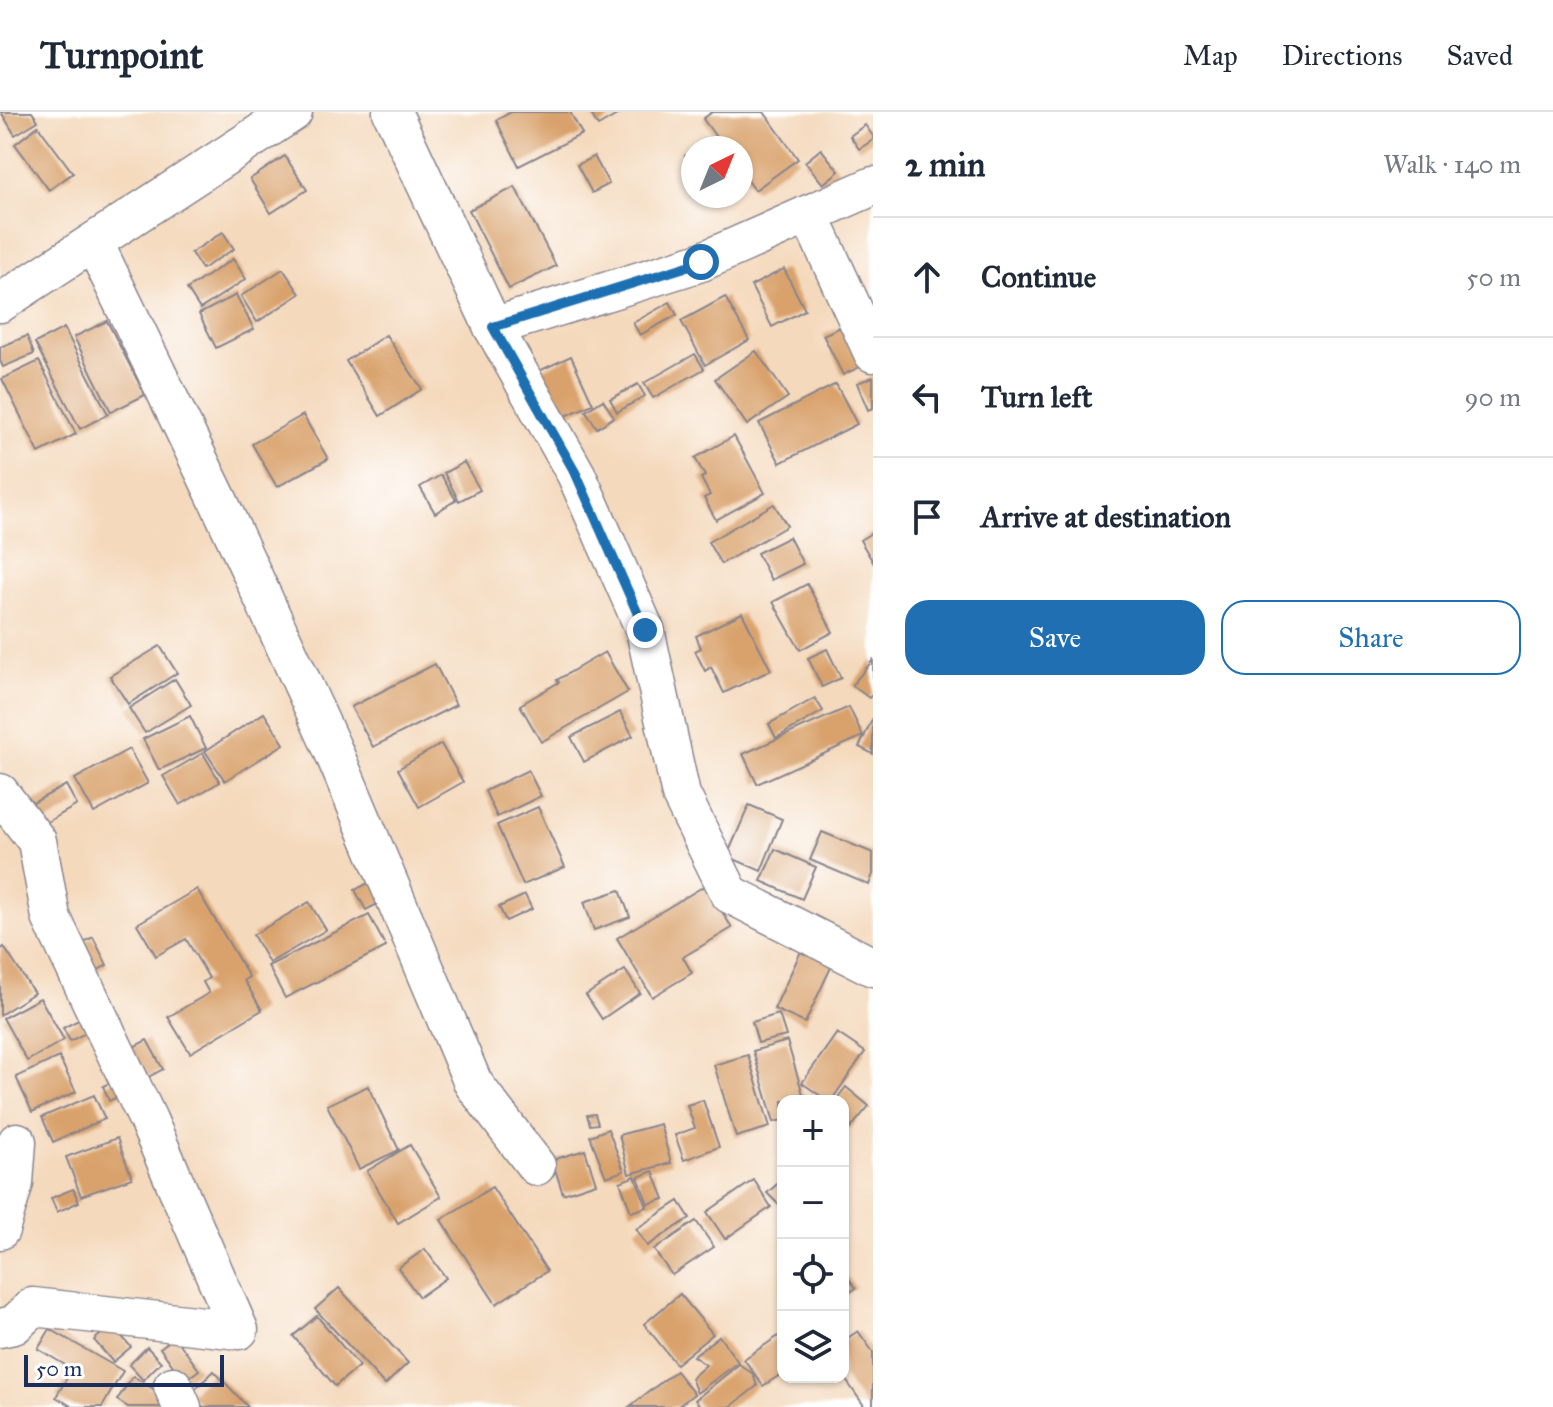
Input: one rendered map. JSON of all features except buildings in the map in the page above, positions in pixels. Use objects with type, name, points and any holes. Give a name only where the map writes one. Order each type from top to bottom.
[{"type":"street","points":[[0,303],[293,112]]},
{"type":"street","points":[[392,112],[493,327],[576,474],[645,630],[681,795],[730,894],[873,967]]},
{"type":"street","points":[[493,327],[701,262],[873,186]]},
{"type":"street","points":[[809,214],[873,353]]},
{"type":"street","points":[[94,243],[226,516],[332,748],[473,1083],[536,1166]]},
{"type":"street","points":[[0,793],[37,841],[51,917],[148,1120],[239,1330],[33,1307],[14,1325],[0,1328]]},
{"type":"street","points":[[0,1230],[14,1183],[17,1142]]},
{"type":"route","points":[[645,630],[576,474],[493,327],[701,262]]}]
